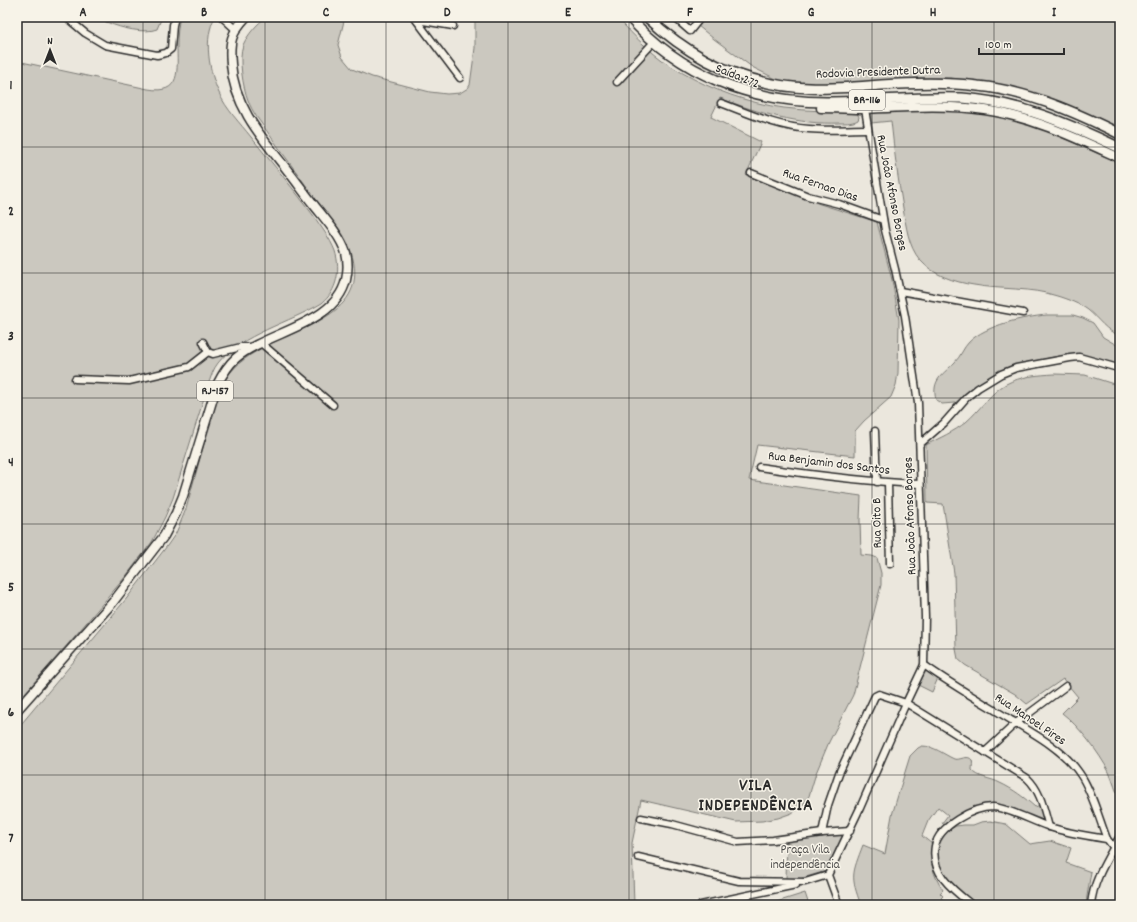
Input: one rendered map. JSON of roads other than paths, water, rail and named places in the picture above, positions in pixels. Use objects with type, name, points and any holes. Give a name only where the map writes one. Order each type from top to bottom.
[{"type":"highway","name":"Saída 272","points":[[625,17],[652,44],[678,63],[733,91],[770,102],[821,108]]},
{"type":"highway","name":"Rodovia Presidente Dutra","points":[[629,17],[654,42],[689,67],[716,80],[755,94],[803,101],[826,102],[962,98],[997,103],[1013,106],[1052,118],[1120,148]]},
{"type":"highway","name":"Rodovia Presidente Dutra","points":[[646,17],[676,42],[708,62],[739,75],[770,83],[809,88],[929,83],[980,86],[1008,91],[1042,101],[1065,109],[1120,134]]},
{"type":"main road","name":"RJ-157","points":[[17,709],[113,602],[164,536],[183,496],[217,385],[225,369],[236,358],[253,347],[314,317],[332,305],[337,300],[345,286],[347,278],[346,252],[338,237],[267,145],[244,111],[234,83],[231,68],[230,46],[235,29],[246,17]]},
{"type":"main road","points":[[821,108],[864,109],[920,106],[985,109],[1055,128],[1120,158]]},
{"type":"street","points":[[66,17],[85,33],[105,45],[157,54],[166,53],[171,49],[175,17]]},
{"type":"street","points":[[222,17],[235,29]]},
{"type":"street","points":[[674,17],[690,31],[698,21]]},
{"type":"street","points":[[415,18],[454,26]]},
{"type":"street","points":[[415,18],[460,78]]},
{"type":"street","points":[[617,82],[652,44]]},
{"type":"street","points":[[721,103],[770,122],[808,129],[867,129]]},
{"type":"street","name":"Rua João Afonso Borges","points":[[828,876],[850,831],[924,665],[925,610],[920,484],[920,444],[915,381],[900,291],[883,220],[864,109]]},
{"type":"street","name":"Rua Fernao Dias","points":[[750,173],[808,196],[839,204],[883,220]]},
{"type":"street","points":[[900,291],[1023,314]]},
{"type":"street","points":[[203,342],[208,352],[212,354],[241,347],[253,347]]},
{"type":"street","points":[[261,343],[333,405]]},
{"type":"street","points":[[75,380],[129,381],[189,367],[208,352]]},
{"type":"street","points":[[920,444],[944,423],[967,397],[978,388],[1001,374],[1016,368],[1062,359],[1079,358],[1118,368]]},
{"type":"street","points":[[875,431],[877,482]]},
{"type":"street","name":"Rua Benjamin dos Santos","points":[[759,467],[825,477],[888,483],[920,484]]},
{"type":"street","name":"Rua Oito B","points":[[888,483],[890,564]]},
{"type":"street","name":"Rua Manoel Pires","points":[[924,665],[941,677],[1035,734],[1076,768],[1085,781],[1107,838],[1114,848]]},
{"type":"street","points":[[985,752],[1016,723],[1066,686]]},
{"type":"street","points":[[822,833],[828,804],[839,773],[875,696],[878,694],[906,703],[1021,775],[1032,784],[1042,801],[1049,827]]},
{"type":"street","points":[[972,905],[946,884],[935,857],[936,845],[944,830],[961,817],[980,809],[992,807],[1049,827],[1107,838]]},
{"type":"street","points":[[641,818],[672,824],[738,842],[773,840],[822,833],[850,831]]},
{"type":"street","points":[[1091,905],[1098,878],[1120,836]]},
{"type":"street","points":[[638,857],[739,881],[805,882]]},
{"type":"street","points":[[701,905],[828,876],[839,905]]},
{"type":"district","name":"VILA INDEPENDÊNCIA","points":[[756,797]]},
{"type":"park label","name":"Praça Vila independência","points":[[805,858]]}]
